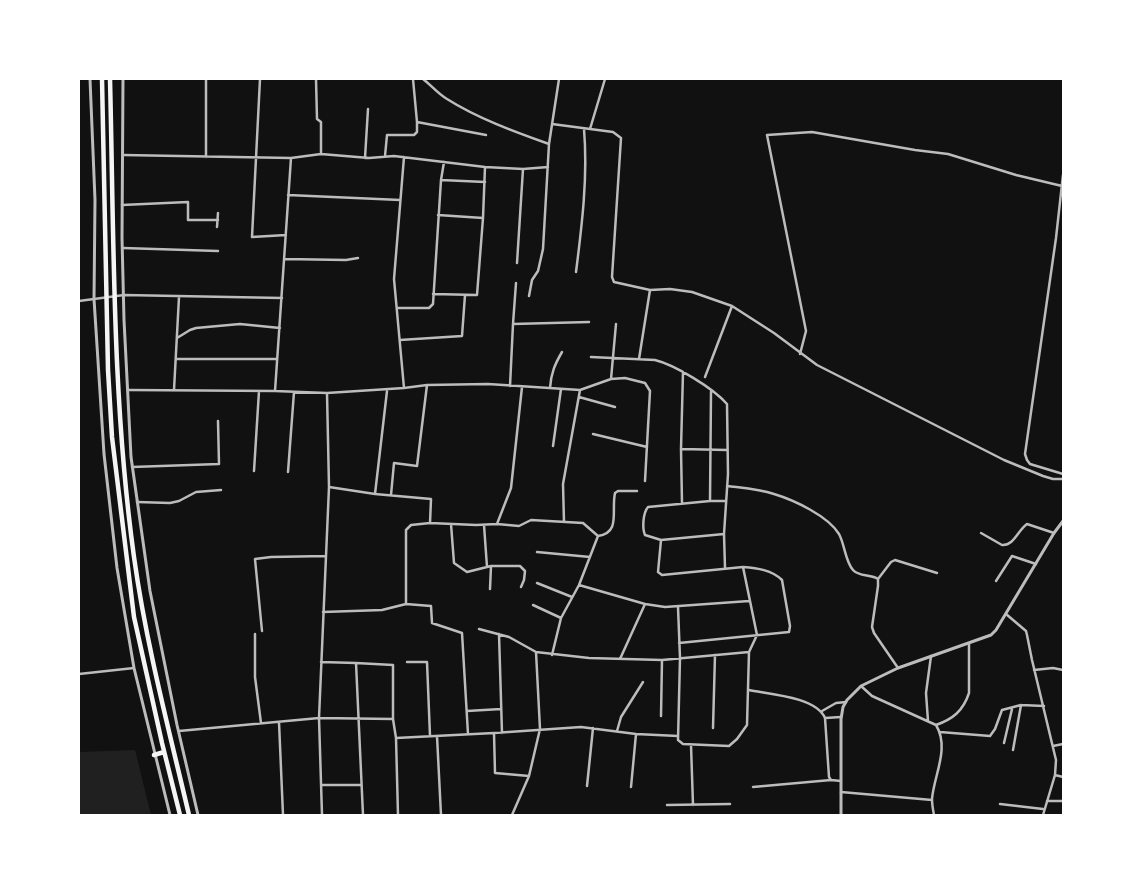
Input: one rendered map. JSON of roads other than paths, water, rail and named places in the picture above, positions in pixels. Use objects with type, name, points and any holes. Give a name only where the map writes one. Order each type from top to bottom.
[{"type":"highway","points":[[102,79],[108,370],[112,437],[134,617],[156,720],[180,815]]},
{"type":"highway","points":[[110,79],[120,432],[144,620],[190,815]]},
{"type":"highway","points":[[154,755],[164,752]]},
{"type":"street","points":[[90,79],[95,200],[94,299],[104,454],[117,568],[134,668],[170,815]]},
{"type":"street","points":[[123,79],[122,248],[132,467],[150,591],[198,815]]},
{"type":"street","points":[[206,79],[206,156]]},
{"type":"street","points":[[260,79],[252,237],[286,235]]},
{"type":"street","points":[[316,79],[317,119],[321,122],[321,154]]},
{"type":"street","points":[[385,157],[387,135],[414,135],[417,132],[413,79]]},
{"type":"street","points":[[423,79],[445,98],[462,107],[520,134],[549,144]]},
{"type":"street","points":[[529,296],[532,280],[538,271],[544,249],[549,144],[559,79]]},
{"type":"street","points":[[590,128],[605,79]]},
{"type":"street","points":[[366,158],[368,109]]},
{"type":"street","points":[[417,122],[486,135]]},
{"type":"street","points":[[552,124],[614,132],[621,138],[613,280],[619,284],[650,290],[670,288],[692,292],[732,306],[774,333],[817,365],[1004,460],[1043,476],[1063,479]]},
{"type":"street","points":[[576,272],[582,224],[584,128]]},
{"type":"street","points":[[800,354],[806,331],[766,135],[812,132],[948,154],[1062,186]]},
{"type":"street","points":[[123,155],[291,158],[321,154],[366,158],[404,157],[485,167],[523,169],[548,167]]},
{"type":"street","points":[[404,157],[394,279],[404,388]]},
{"type":"street","points":[[275,391],[291,158]]},
{"type":"street","points":[[397,308],[431,307],[433,304],[438,216],[444,162]]},
{"type":"street","points":[[433,294],[477,295],[485,167]]},
{"type":"street","points":[[517,263],[523,169]]},
{"type":"street","points":[[1063,175],[1025,454],[1030,464],[1063,474]]},
{"type":"street","points":[[441,180],[485,182]]},
{"type":"street","points":[[288,195],[400,200]]},
{"type":"street","points":[[122,205],[188,202],[188,220],[218,220]]},
{"type":"street","points":[[218,213],[218,227]]},
{"type":"street","points":[[438,216],[483,218]]},
{"type":"street","points":[[122,248],[218,251]]},
{"type":"street","points":[[284,259],[346,260],[358,258]]},
{"type":"street","points":[[510,386],[516,283]]},
{"type":"street","points":[[638,359],[650,290]]},
{"type":"street","points":[[79,301],[124,295],[282,298]]},
{"type":"street","points":[[400,340],[462,336],[465,295]]},
{"type":"street","points":[[174,390],[179,296]]},
{"type":"street","points":[[705,377],[732,306]]},
{"type":"street","points":[[513,324],[589,322]]},
{"type":"street","points":[[177,338],[196,328],[240,324],[280,328]]},
{"type":"street","points":[[611,379],[616,324]]},
{"type":"street","points":[[550,388],[555,364],[562,352]]},
{"type":"street","points":[[591,357],[665,362],[683,372],[727,404],[728,486],[724,534],[725,568]]},
{"type":"street","points":[[176,359],[278,359]]},
{"type":"street","points":[[682,503],[683,372]]},
{"type":"street","points":[[128,390],[328,393],[387,390],[427,385],[488,384],[580,390],[611,379],[625,378],[641,382],[648,386],[650,391],[645,481]]},
{"type":"street","points":[[391,495],[394,463],[417,466],[427,385]]},
{"type":"street","points":[[497,524],[511,488],[517,448],[522,387]]},
{"type":"street","points":[[553,446],[561,389]]},
{"type":"street","points":[[376,494],[387,390]]},
{"type":"street","points":[[564,522],[563,484],[580,390]]},
{"type":"street","points":[[254,471],[259,391]]},
{"type":"street","points":[[288,472],[294,392]]},
{"type":"street","points":[[710,501],[712,392]]},
{"type":"street","points":[[322,815],[319,718],[329,486],[328,393]]},
{"type":"street","points":[[579,397],[615,407]]},
{"type":"street","points":[[132,467],[219,464],[218,421]]},
{"type":"street","points":[[593,434],[647,447]]},
{"type":"street","points":[[681,448],[727,450]]},
{"type":"street","points":[[329,486],[376,494],[431,499],[430,523]]},
{"type":"street","points":[[728,486],[774,494],[801,505],[819,516],[840,535],[851,569],[858,574],[878,579]]},
{"type":"street","points":[[137,502],[179,502],[196,492],[221,490]]},
{"type":"street","points":[[598,536],[609,533],[613,527],[615,493],[618,491],[637,491]]},
{"type":"street","points":[[724,534],[661,540],[648,537],[644,533],[646,508],[648,506],[726,501]]},
{"type":"street","points":[[406,604],[406,530],[411,525],[430,523],[519,526],[530,520],[583,523],[598,536]]},
{"type":"street","points":[[841,815],[842,718],[846,702],[861,686],[898,668],[991,635],[1063,521]]},
{"type":"street","points":[[451,524],[454,563],[467,572],[491,566],[520,566],[525,571],[521,587]]},
{"type":"street","points":[[981,533],[1006,546],[1028,524],[1054,533]]},
{"type":"street","points":[[484,525],[487,567]]},
{"type":"street","points":[[552,655],[561,618],[579,584],[598,536]]},
{"type":"street","points":[[661,540],[658,572],[662,575],[743,567],[758,568],[772,573],[782,580],[790,630],[787,633],[679,643]]},
{"type":"street","points":[[537,552],[590,558]]},
{"type":"street","points":[[262,631],[255,559],[270,556],[326,556]]},
{"type":"street","points":[[996,581],[1012,556],[1036,564]]},
{"type":"street","points":[[898,668],[879,642],[872,627],[878,579],[891,562],[896,560],[937,573]]},
{"type":"street","points":[[490,589],[491,566]]},
{"type":"street","points":[[678,607],[680,658],[678,736],[680,743],[691,745],[732,745],[747,725],[749,652],[756,636],[743,567]]},
{"type":"street","points":[[538,584],[572,597]]},
{"type":"street","points":[[579,584],[645,604],[665,607],[750,601]]},
{"type":"street","points":[[324,612],[382,610],[406,604],[431,606],[432,623],[462,633],[468,734]]},
{"type":"street","points":[[620,659],[645,604]]},
{"type":"street","points":[[533,605],[561,618]]},
{"type":"street","points":[[1006,614],[1026,631],[1056,760],[1055,775],[1043,815]]},
{"type":"street","points":[[480,629],[517,640],[536,652],[552,655],[662,660],[749,652]]},
{"type":"street","points":[[255,634],[255,678],[260,723]]},
{"type":"street","points":[[499,634],[502,733]]},
{"type":"street","points":[[936,725],[948,721],[958,714],[966,701],[969,693],[969,644]]},
{"type":"street","points":[[512,815],[529,776],[540,729],[536,652]]},
{"type":"street","points":[[713,728],[715,655]]},
{"type":"street","points":[[928,721],[926,693],[932,656]]},
{"type":"street","points":[[661,716],[662,660]]},
{"type":"street","points":[[322,662],[393,664],[393,719],[396,738],[398,815]]},
{"type":"street","points":[[407,662],[427,662],[430,736]]},
{"type":"street","points":[[356,663],[363,815]]},
{"type":"street","points":[[79,674],[134,668]]},
{"type":"street","points":[[1034,670],[1053,668],[1063,670]]},
{"type":"street","points":[[617,731],[621,717],[643,682]]},
{"type":"street","points":[[861,686],[872,696],[936,725],[940,732],[942,754],[932,800],[934,815]]},
{"type":"street","points":[[749,690],[794,699],[822,711],[825,718],[828,773],[831,780]]},
{"type":"street","points":[[822,711],[836,703],[846,702]]},
{"type":"street","points":[[940,732],[990,736],[995,729],[1002,710],[1021,706],[1044,706]]},
{"type":"street","points":[[1013,750],[1021,706]]},
{"type":"street","points":[[466,711],[501,708]]},
{"type":"street","points":[[1004,743],[1012,709]]},
{"type":"street","points":[[179,731],[319,718],[393,719]]},
{"type":"street","points":[[825,718],[842,718]]},
{"type":"street","points":[[279,722],[283,815]]},
{"type":"street","points":[[396,738],[581,727],[636,734],[678,736]]},
{"type":"street","points":[[587,786],[593,728]]},
{"type":"street","points":[[494,733],[495,773],[529,776]]},
{"type":"street","points":[[630,787],[636,734]]},
{"type":"street","points":[[437,736],[441,815]]},
{"type":"street","points":[[1053,746],[1063,744]]},
{"type":"street","points":[[691,745],[693,805]]},
{"type":"street","points":[[1055,775],[1063,777]]},
{"type":"street","points":[[753,787],[831,780],[841,781]]},
{"type":"street","points":[[321,785],[361,785]]},
{"type":"street","points":[[840,792],[932,800]]},
{"type":"street","points":[[1047,800],[1063,802]]},
{"type":"street","points":[[667,805],[730,804]]},
{"type":"street","points":[[1000,804],[1044,809]]}]
